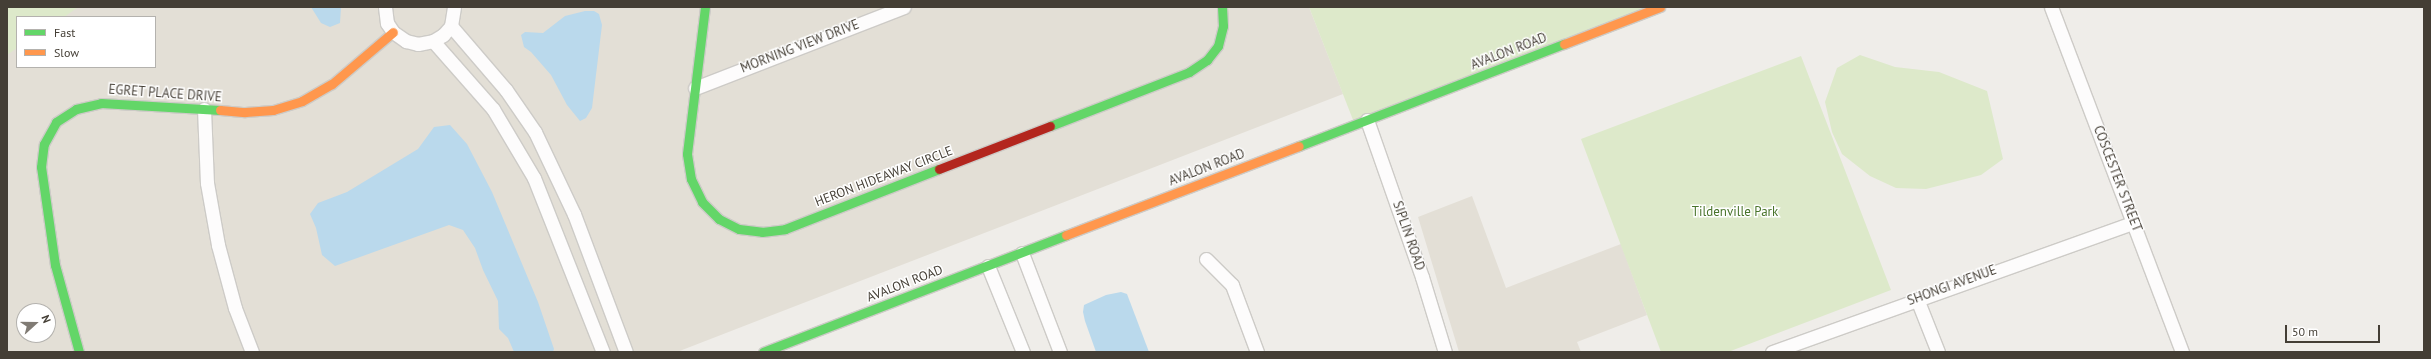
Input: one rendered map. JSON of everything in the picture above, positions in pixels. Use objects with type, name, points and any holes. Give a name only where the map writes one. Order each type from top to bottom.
[{"type":"street","points":[[385,7],[387,23],[393,32],[406,41],[418,44],[433,41],[443,35],[451,26],[454,7]]},
{"type":"street","name":"HERON HIDEAWAY CIRCLE","points":[[705,7],[687,154],[690,178],[702,202],[719,219],[739,229],[762,232],[785,229],[1189,72],[1207,60],[1218,46],[1223,26],[1222,7]]},
{"type":"street","name":"MORNING VIEW DRIVE","points":[[695,88],[904,7]]},
{"type":"street","name":"AVALON ROAD","points":[[763,352],[1660,7]]},
{"type":"street","name":"COSCESTER STREET","points":[[2051,7],[2182,352]]},
{"type":"street","points":[[451,26],[506,90],[535,132],[574,214],[626,352]]},
{"type":"street","name":"EGRET PLACE DRIVE","points":[[79,352],[55,264],[41,168],[44,144],[56,122],[76,109],[100,103],[245,112],[273,110],[302,101],[332,84],[393,32]]},
{"type":"street","points":[[433,41],[493,109],[534,178],[603,352]]},
{"type":"street","points":[[204,109],[207,183],[218,245],[235,308],[252,352]]},
{"type":"street","name":"SIPLIN ROAD","points":[[1367,120],[1422,277],[1445,352]]},
{"type":"street","points":[[553,223],[574,214]]},
{"type":"street","name":"SHONGI AVENUE","points":[[1772,352],[2133,223]]},
{"type":"street","points":[[1022,253],[1060,352]]},
{"type":"street","points":[[1206,259],[1232,285],[1256,352]]},
{"type":"street","points":[[988,266],[1023,352]]},
{"type":"street","points":[[1917,299],[1938,352]]},
{"type":"shaded area","points":[[7,7],[1309,7],[1343,94],[677,352],[7,352]]},
{"type":"shaded area","points":[[1472,196],[1506,288],[1621,244],[1647,315],[1577,342],[1581,352],[1459,352],[1418,217]]},
{"type":"green space","points":[[7,7],[77,8],[65,16],[16,16],[16,49],[7,55]]},
{"type":"green space","points":[[1309,7],[1660,7],[1355,125]]},
{"type":"green space","points":[[1860,55],[1895,67],[1939,72],[1987,91],[2003,159],[1981,175],[1926,189],[1896,188],[1870,176],[1842,154],[1832,132],[1825,102],[1837,68]]},
{"type":"green space","name":"Tildenville Park","points":[[1801,56],[1891,290],[1728,352],[1661,352],[1581,139]]},
{"type":"water","points":[[311,7],[341,7],[340,23],[330,27],[321,23]]},
{"type":"water","points":[[585,11],[594,11],[599,14],[602,25],[592,108],[586,118],[580,121],[567,105],[551,75],[531,52],[524,47],[521,35],[525,32],[543,33],[565,16]]},
{"type":"water","points":[[450,125],[467,144],[492,192],[538,302],[554,349],[553,352],[514,352],[508,338],[499,329],[498,301],[483,270],[475,248],[463,230],[449,225],[335,266],[322,255],[316,228],[310,214],[318,203],[347,192],[418,149],[434,127]]},
{"type":"water","points":[[1121,292],[1127,294],[1149,352],[1096,352],[1085,321],[1083,312],[1084,305],[1106,295]]},
{"type":"traffic: fast","points":[[705,7],[687,154],[691,179],[702,202],[719,219],[739,229],[762,232],[785,229],[939,169]]},
{"type":"traffic: fast","points":[[1050,126],[1189,72],[1207,60],[1218,46],[1223,26],[1222,7]]},
{"type":"traffic: fast","points":[[1299,146],[1564,44]]},
{"type":"traffic: fast","points":[[79,352],[55,265],[41,167],[44,144],[56,122],[76,109],[101,103],[220,110]]},
{"type":"traffic: fast","points":[[763,352],[1066,235]]},
{"type":"traffic: slow","points":[[1564,44],[1660,7]]},
{"type":"traffic: slow","points":[[220,110],[245,112],[273,110],[302,101],[332,84],[393,32]]},
{"type":"traffic: slow","points":[[1066,235],[1299,146]]},
{"type":"traffic: jam","points":[[939,169],[1050,126]]}]
